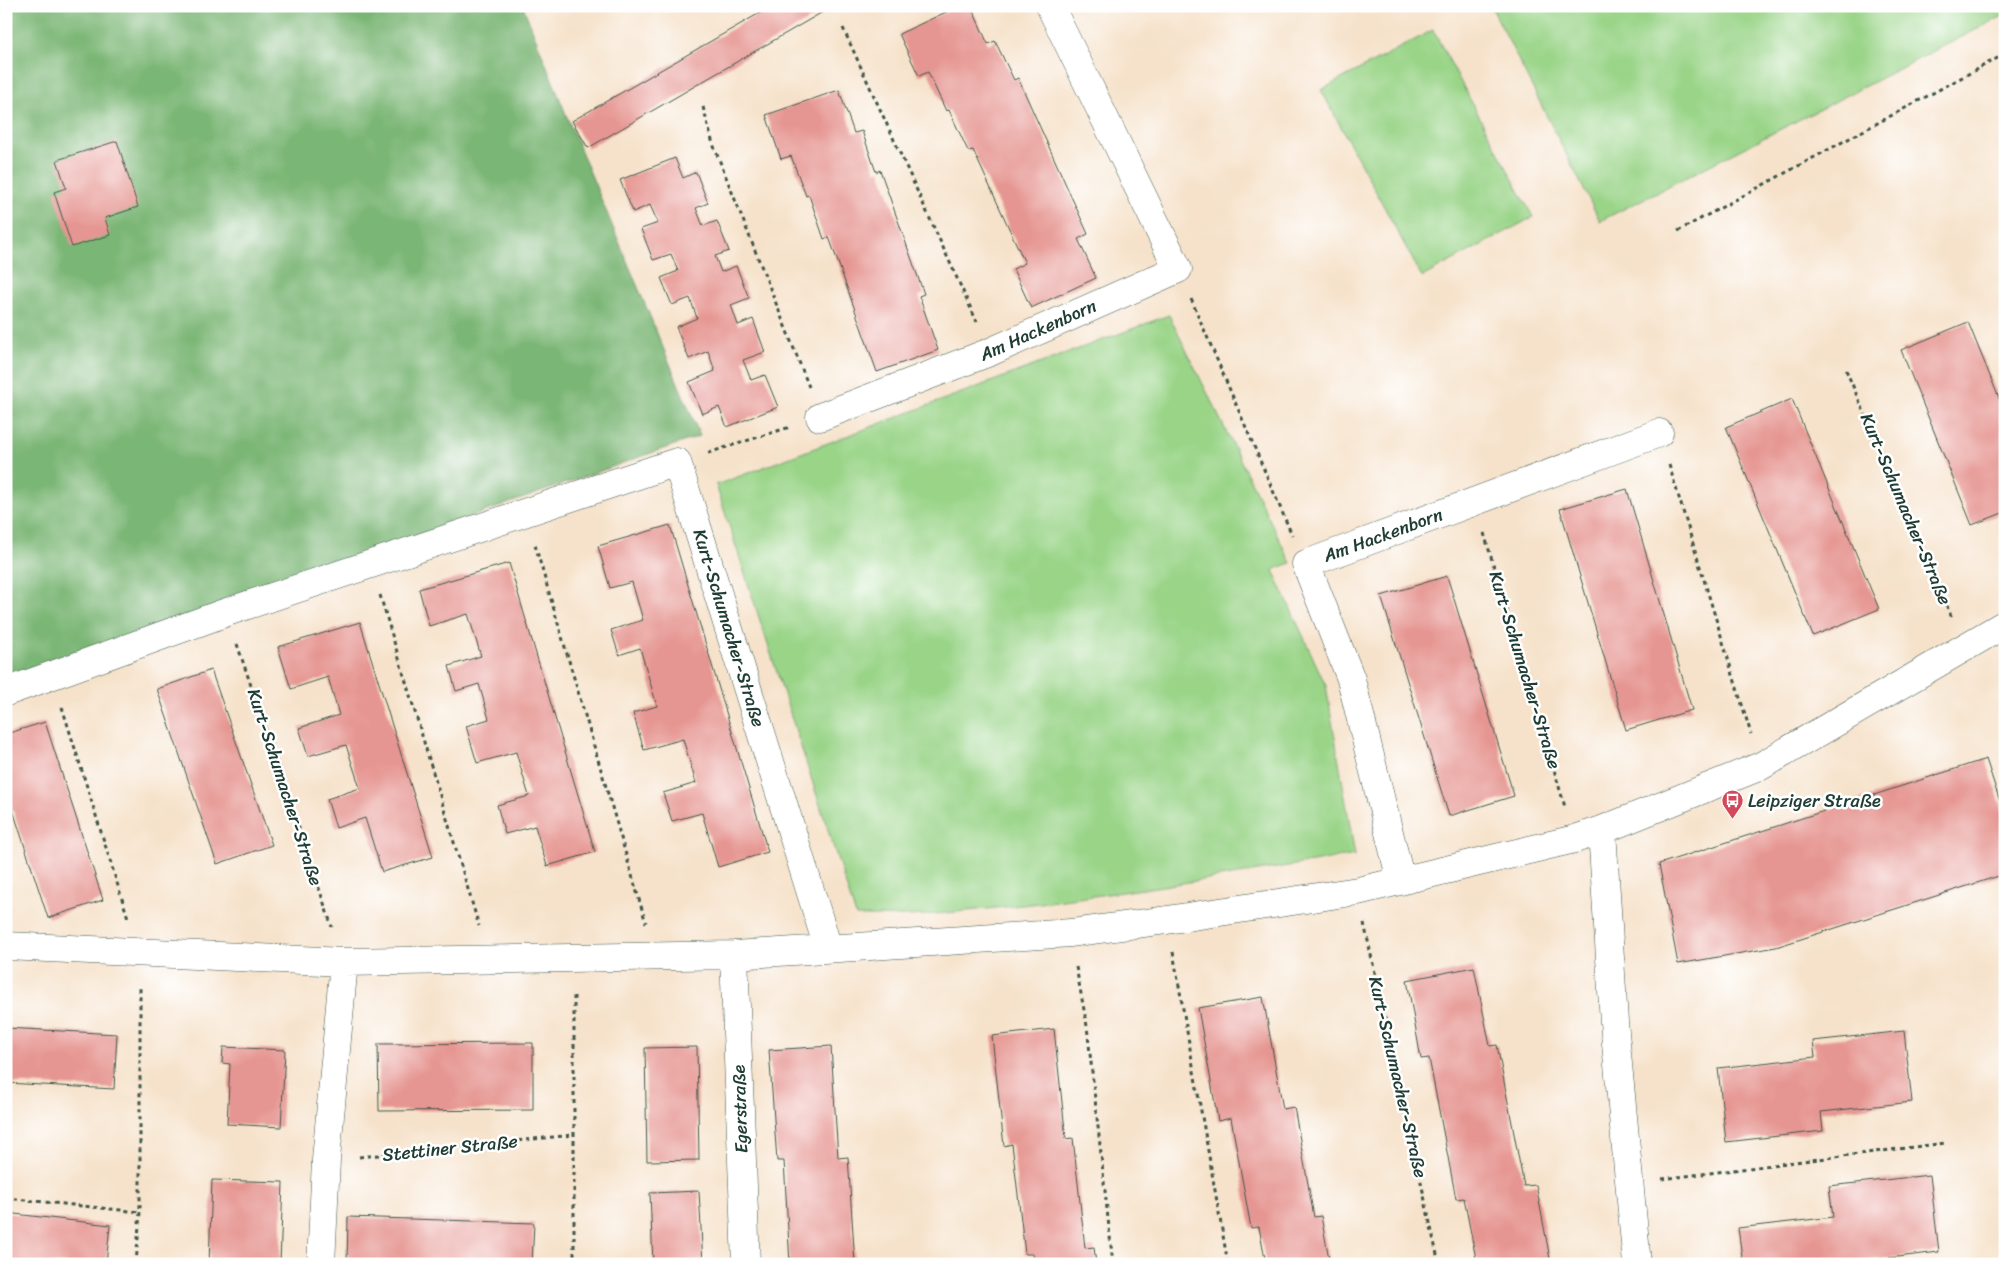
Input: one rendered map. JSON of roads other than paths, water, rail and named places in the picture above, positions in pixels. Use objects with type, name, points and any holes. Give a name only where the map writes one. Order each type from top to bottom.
[{"type":"street","name":"Am Hackenborn","points":[[820,417],[990,352],[1178,269],[1050,6]]},
{"type":"street","name":"Am Hackenborn","points":[[1401,881],[1351,679],[1306,564],[1659,432]]},
{"type":"street","name":"Kurt-Schumacher-Straße","points":[[6,692],[227,612],[677,462],[828,948]]},
{"type":"street","points":[[6,946],[140,954],[344,962],[734,955],[1071,933],[1358,891],[1575,839],[1761,766],[2005,624]]},
{"type":"street","points":[[1602,830],[1614,1022],[1637,1264]]},
{"type":"street","name":"Egerstraße","points":[[734,955],[746,1264]]},
{"type":"street","points":[[321,1264],[326,1160],[344,962]]},
{"type":"place","name":"Leipziger Straße","points":[[1732,820]]}]
